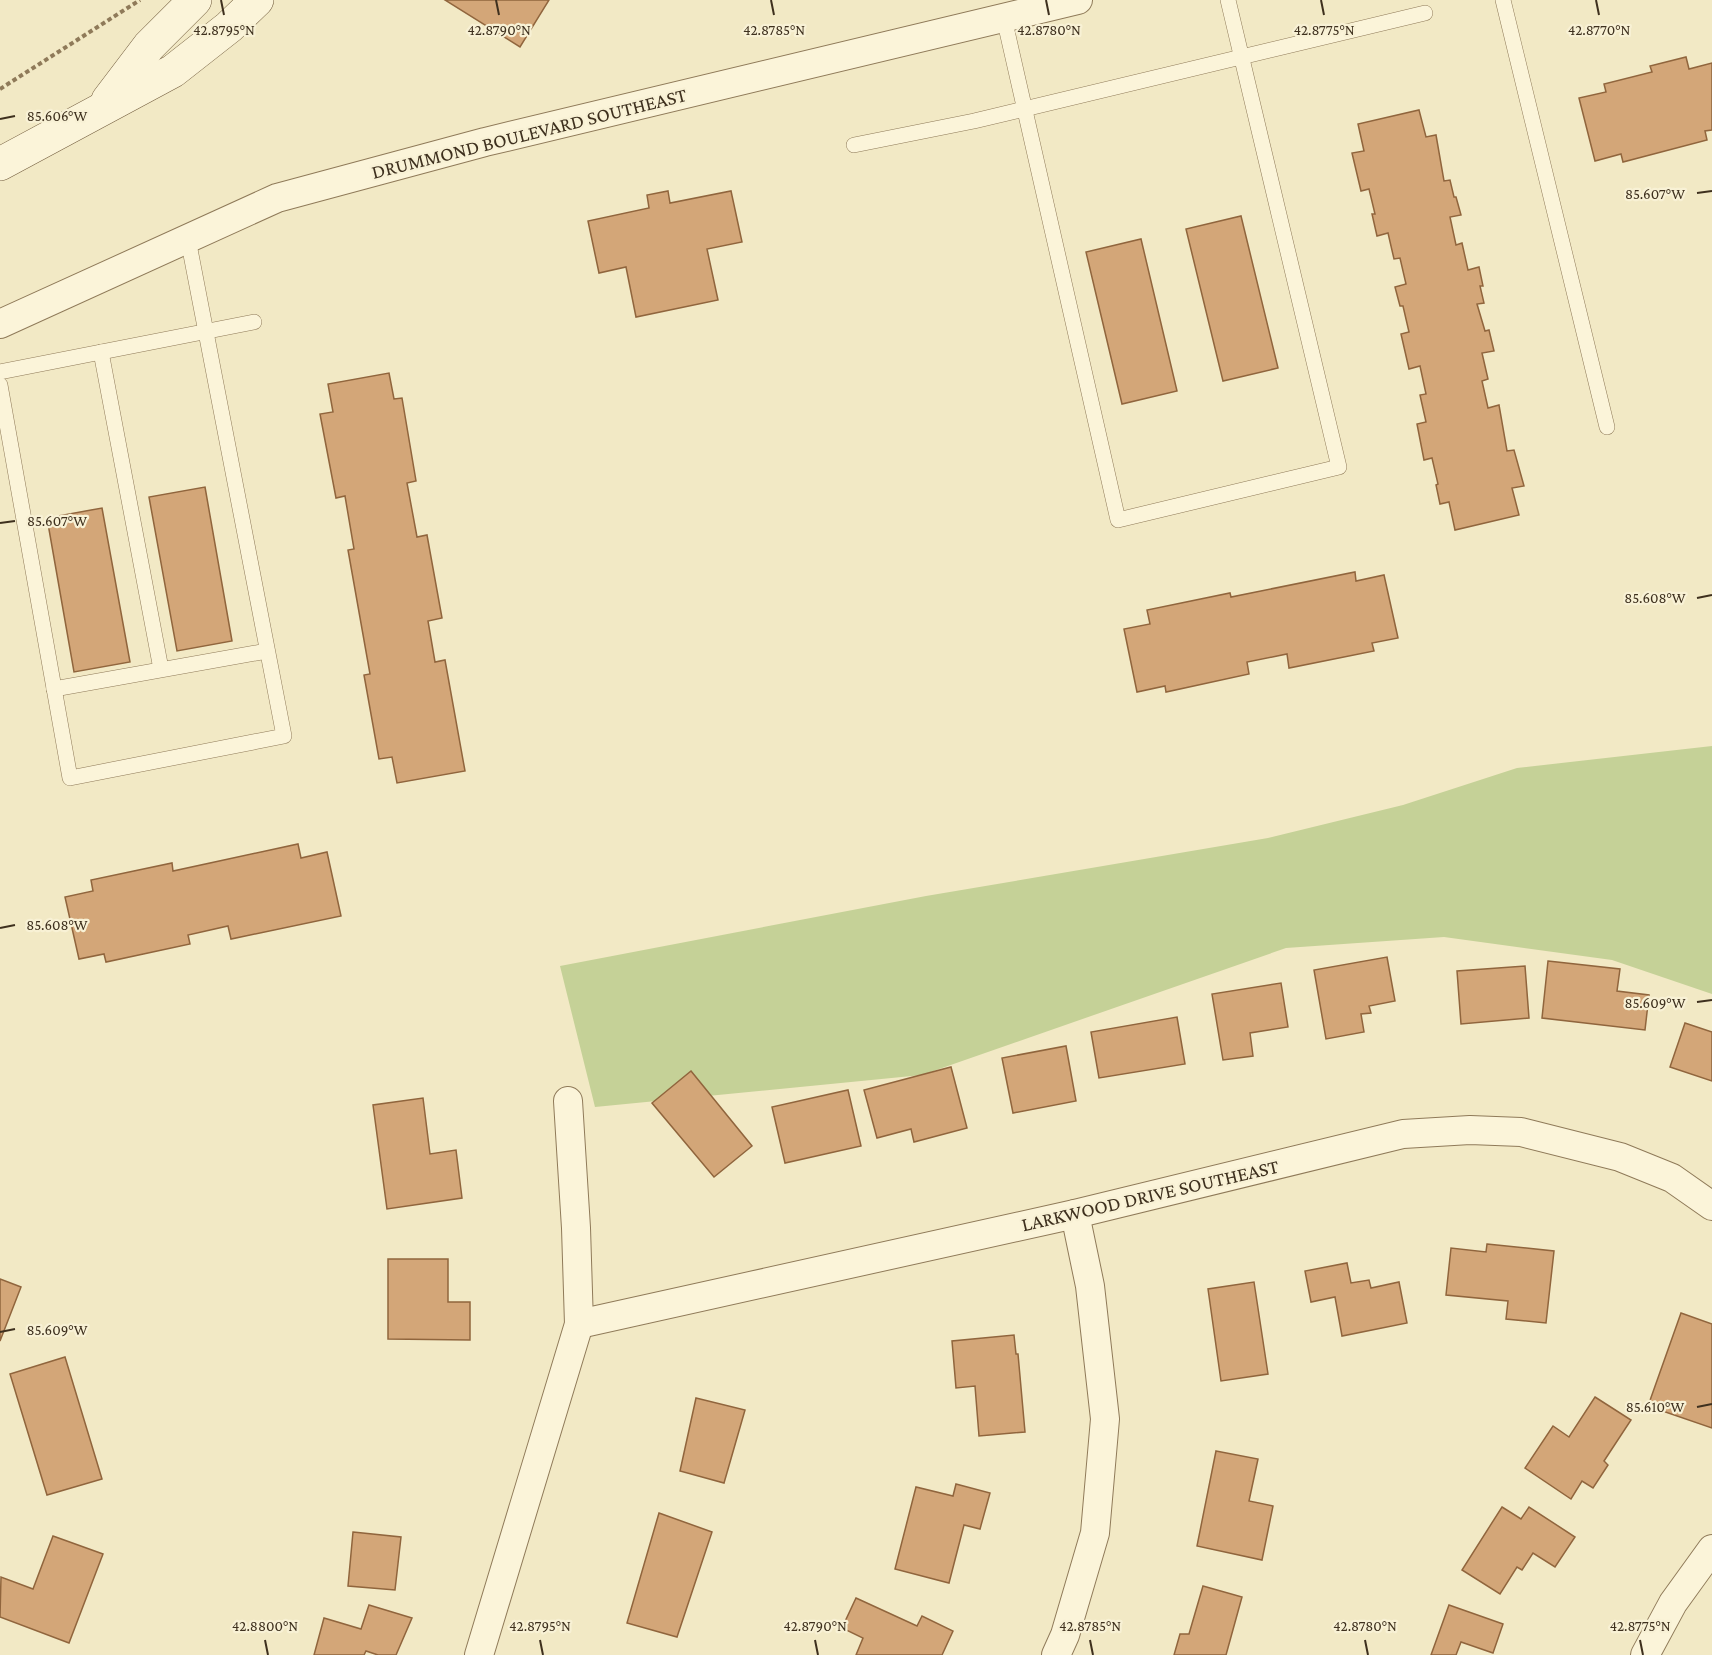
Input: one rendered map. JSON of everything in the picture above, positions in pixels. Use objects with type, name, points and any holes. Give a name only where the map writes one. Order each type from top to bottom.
[{"type":"main road","points":[[101,108],[149,46],[195,0]]},
{"type":"main road","points":[[0,164],[173,71],[229,27],[257,0]]},
{"type":"street","name":"DRUMMOND BOULEVARD SOUTHEAST","points":[[0,324],[277,198],[485,141],[1078,0]]},
{"type":"street","points":[[479,1655],[579,1324],[568,1101]]},
{"type":"street","name":"LARKWOOD DRIVE SOUTHEAST","points":[[579,1324],[1075,1214],[1403,1134],[1470,1130],[1521,1132],[1620,1157],[1672,1178],[1712,1206]]},
{"type":"street","points":[[1056,1655],[1065,1635],[1095,1533],[1105,1419],[1090,1286],[1075,1214]]},
{"type":"street","points":[[1645,1655],[1673,1603],[1712,1549]]},
{"type":"lane","points":[[1004,18],[1118,520],[1339,466],[1228,0]]},
{"type":"lane","points":[[1503,0],[1607,426]]},
{"type":"lane","points":[[854,145],[1025,109],[1425,13]]},
{"type":"lane","points":[[0,385],[70,778],[284,736],[189,239]]},
{"type":"lane","points":[[0,372],[254,322]]},
{"type":"lane","points":[[101,352],[161,669]]},
{"type":"lane","points":[[54,689],[267,651]]},
{"type":"path","points":[[0,89],[140,0]]},
{"type":"green space","points":[[1712,746],[1712,994],[1612,960],[1444,937],[1286,948],[922,1075],[595,1107],[560,966],[926,896],[1268,838],[1403,805],[1517,768]]},
{"type":"building","points":[[445,0],[549,0],[520,47]]},
{"type":"building","points":[[1686,57],[1689,69],[1712,63],[1712,130],[1705,131],[1707,140],[1623,162],[1621,154],[1595,161],[1579,98],[1606,92],[1604,84],[1652,72],[1650,66]]},
{"type":"building","points":[[1419,110],[1426,137],[1436,135],[1444,181],[1450,180],[1461,215],[1450,217],[1456,245],[1462,243],[1468,270],[1479,267],[1484,303],[1477,304],[1485,331],[1489,330],[1494,351],[1482,353],[1488,379],[1482,381],[1488,408],[1499,405],[1507,451],[1514,450],[1524,486],[1512,488],[1519,515],[1455,530],[1449,502],[1440,504],[1432,458],[1424,460],[1417,424],[1426,422],[1420,395],[1426,394],[1420,366],[1409,369],[1401,334],[1409,332],[1403,306],[1400,306],[1395,287],[1406,284],[1400,258],[1394,259],[1388,233],[1377,236],[1369,189],[1361,191],[1352,153],[1364,151],[1358,124]]},
{"type":"building","points":[[668,191],[670,203],[731,191],[742,242],[707,249],[718,300],[636,317],[626,267],[599,273],[588,221],[649,208],[647,195]]},
{"type":"building","points":[[1241,216],[1278,368],[1223,381],[1186,229]]},
{"type":"building","points":[[1141,239],[1177,391],[1122,404],[1086,252]]},
{"type":"building","points":[[389,373],[394,399],[402,398],[416,481],[407,483],[417,537],[427,535],[442,618],[428,621],[435,662],[445,660],[465,771],[397,783],[392,757],[379,759],[364,675],[370,674],[348,550],[354,549],[345,496],[336,498],[320,414],[333,412],[328,384]]},
{"type":"building","points":[[205,487],[232,641],[177,651],[149,497]]},
{"type":"building","points":[[102,508],[130,662],[74,672],[47,518]]},
{"type":"building","points":[[1355,572],[1356,581],[1384,575],[1398,638],[1372,643],[1374,651],[1289,668],[1287,654],[1247,662],[1249,674],[1166,692],[1165,686],[1137,692],[1124,629],[1150,624],[1147,610],[1230,593],[1231,597]]},
{"type":"building","points":[[298,844],[301,858],[327,852],[341,916],[231,939],[228,926],[188,935],[190,944],[106,962],[104,954],[79,959],[65,897],[93,891],[91,880],[172,863],[173,871]]},
{"type":"building","points":[[1387,957],[1395,1001],[1369,1006],[1371,1013],[1361,1014],[1364,1032],[1326,1039],[1314,970]]},
{"type":"building","points":[[1548,961],[1620,969],[1617,991],[1649,995],[1645,1030],[1542,1018]]},
{"type":"building","points":[[1525,966],[1529,1018],[1461,1024],[1457,971]]},
{"type":"building","points":[[1281,983],[1288,1027],[1250,1033],[1253,1056],[1223,1060],[1212,994]]},
{"type":"building","points":[[1177,1017],[1185,1064],[1099,1078],[1091,1032]]},
{"type":"building","points":[[1685,1023],[1712,1032],[1712,1081],[1670,1067]]},
{"type":"building","points":[[1066,1046],[1076,1101],[1013,1113],[1002,1058]]},
{"type":"building","points":[[951,1067],[967,1128],[914,1142],[911,1129],[877,1138],[864,1090]]},
{"type":"building","points":[[691,1071],[752,1146],[714,1177],[652,1103]]},
{"type":"building","points":[[848,1090],[861,1146],[785,1163],[772,1107]]},
{"type":"building","points":[[423,1098],[430,1154],[456,1150],[462,1198],[387,1209],[373,1105]]},
{"type":"building","points":[[1487,1244],[1554,1251],[1546,1323],[1506,1319],[1508,1301],[1446,1295],[1451,1248],[1486,1252]]},
{"type":"building","points":[[388,1259],[448,1259],[448,1302],[470,1302],[470,1340],[388,1339]]},
{"type":"building","points":[[1347,1263],[1351,1283],[1369,1280],[1371,1288],[1399,1282],[1407,1323],[1342,1336],[1335,1297],[1311,1302],[1305,1271]]},
{"type":"building","points":[[0,1279],[21,1287],[0,1341]]},
{"type":"building","points":[[1254,1282],[1268,1374],[1221,1381],[1208,1289]]},
{"type":"building","points":[[1681,1313],[1712,1324],[1712,1428],[1648,1406]]},
{"type":"building","points":[[1014,1335],[1016,1354],[1018,1354],[1025,1432],[979,1436],[975,1386],[956,1388],[952,1341]]},
{"type":"building","points":[[65,1357],[102,1479],[47,1495],[10,1374]]},
{"type":"building","points":[[1595,1397],[1631,1420],[1604,1461],[1608,1465],[1593,1488],[1582,1481],[1571,1499],[1525,1468],[1553,1426],[1569,1437]]},
{"type":"building","points":[[696,1398],[745,1410],[724,1483],[680,1471]]},
{"type":"building","points":[[1216,1451],[1258,1459],[1249,1501],[1273,1506],[1262,1560],[1197,1546]]},
{"type":"building","points":[[956,1484],[990,1493],[980,1529],[964,1525],[949,1583],[895,1569],[916,1487],[953,1496]]},
{"type":"building","points":[[1502,1507],[1521,1519],[1529,1507],[1575,1537],[1555,1567],[1533,1553],[1522,1570],[1517,1567],[1500,1594],[1462,1570]]},
{"type":"building","points":[[659,1513],[712,1532],[677,1637],[627,1623]]},
{"type":"building","points":[[353,1532],[401,1537],[395,1590],[348,1586]]},
{"type":"building","points":[[53,1536],[103,1554],[69,1643],[0,1617],[1,1577],[33,1589]]},
{"type":"building","points":[[1203,1586],[1242,1597],[1226,1655],[1174,1655],[1180,1634],[1189,1634]]},
{"type":"building","points":[[856,1598],[917,1626],[922,1616],[953,1631],[942,1655],[856,1655],[863,1638],[842,1628]]},
{"type":"building","points":[[369,1605],[412,1618],[396,1655],[378,1655],[366,1651],[364,1655],[314,1655],[324,1618],[361,1629]]},
{"type":"building","points":[[1449,1605],[1503,1624],[1493,1653],[1461,1642],[1456,1655],[1431,1655]]}]
